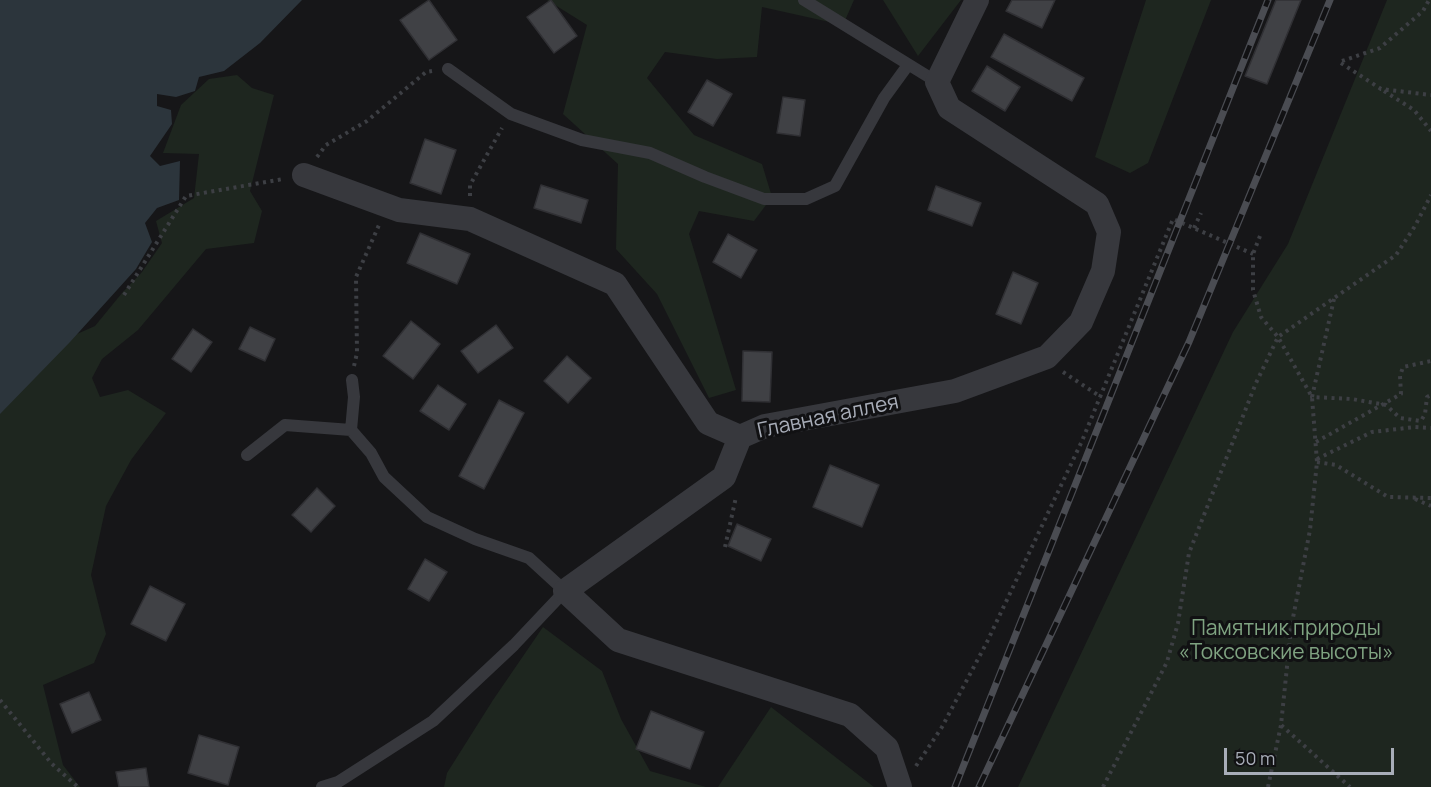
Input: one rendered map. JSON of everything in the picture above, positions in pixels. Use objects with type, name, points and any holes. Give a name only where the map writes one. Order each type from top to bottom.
[{"type":"street","points":[[937,82],[977,0]]},
{"type":"street","name":"Главная аллея","points":[[724,477],[740,437],[765,426],[955,392],[1047,357],[1082,322],[1103,271],[1109,232],[1097,204],[949,108],[937,82]]},
{"type":"street","points":[[304,175],[399,210],[470,219],[615,285],[708,423],[740,437]]},
{"type":"street","points":[[724,477],[565,591],[618,640],[850,715],[887,748],[900,787]]},
{"type":"lane","points":[[804,0],[937,82]]},
{"type":"lane","points":[[448,69],[511,114],[582,140],[650,153],[764,199],[806,199],[835,186],[884,98],[908,64]]},
{"type":"lane","points":[[322,787],[338,782],[433,722],[514,645],[565,591],[529,558],[475,540],[427,517],[384,477],[370,453],[351,430],[354,397],[352,380]]},
{"type":"lane","points":[[247,455],[285,425],[351,430]]},
{"type":"path","points":[[1429,0],[1423,11],[1380,48],[1342,62],[1414,110],[1431,131]]},
{"type":"path","points":[[124,295],[186,196],[304,175],[326,145],[367,121],[426,72],[448,69]]},
{"type":"path","points":[[1381,89],[1431,95]]},
{"type":"path","points":[[470,219],[470,185],[511,114]]},
{"type":"path","points":[[1103,787],[1167,662],[1178,623],[1189,553],[1256,383],[1278,337],[1396,255],[1431,195]]},
{"type":"path","points":[[352,380],[357,353],[356,277],[387,205]]},
{"type":"path","points":[[1194,228],[1201,213]]},
{"type":"path","points":[[916,767],[942,727],[987,642],[1101,398],[1173,219],[1253,254]]},
{"type":"path","points":[[1260,236],[1253,254],[1253,290],[1261,317],[1278,337],[1312,398]]},
{"type":"path","points":[[1268,787],[1281,725],[1291,628],[1310,530],[1317,460],[1312,398],[1334,298]]},
{"type":"path","points":[[1047,357],[1066,376],[1101,398]]},
{"type":"path","points":[[1316,442],[1386,405],[1401,394],[1400,376],[1403,367],[1431,361]]},
{"type":"path","points":[[1312,398],[1352,399],[1386,405],[1400,418],[1421,421],[1425,414],[1427,398],[1431,395]]},
{"type":"path","points":[[1317,460],[1372,432],[1415,427],[1431,428]]},
{"type":"path","points":[[1317,460],[1336,465],[1388,496],[1431,498]]},
{"type":"path","points":[[724,477],[736,494],[725,547]]},
{"type":"path","points":[[1413,498],[1431,506]]},
{"type":"path","points":[[0,700],[52,764],[78,787]]},
{"type":"path","points":[[1281,725],[1350,787]]},
{"type":"green space","points":[[547,0],[854,0],[843,25],[762,7],[757,57],[717,59],[665,52],[647,78],[694,135],[762,164],[772,197],[754,221],[699,211],[689,234],[736,390],[709,398],[657,294],[616,249],[618,164],[563,114],[587,25]]},
{"type":"green space","points":[[883,0],[961,0],[918,56]]},
{"type":"green space","points":[[1146,0],[1211,0],[1148,163],[1130,173],[1095,157]]},
{"type":"green space","name":"Памятник природы «Токсовские высоты»","points":[[1387,0],[1431,0],[1431,787],[1018,787],[1233,332],[1288,244]]},
{"type":"green space","points":[[237,75],[252,88],[274,95],[250,191],[262,211],[254,243],[206,249],[138,330],[102,359],[92,378],[100,397],[128,390],[166,413],[131,460],[106,506],[91,575],[106,634],[94,663],[43,685],[63,765],[80,787],[0,787],[0,409],[68,338],[95,326],[142,272],[162,243],[156,221],[194,198],[199,154],[163,153],[181,105],[209,79]]},
{"type":"green space","points":[[543,627],[602,671],[621,719],[650,771],[706,787],[444,787],[447,773]]},
{"type":"green space","points":[[771,707],[874,787],[718,787]]},
{"type":"shaded area","points":[[0,0],[302,0],[260,43],[224,71],[199,77],[195,91],[176,97],[157,94],[157,106],[171,110],[172,124],[150,156],[160,166],[180,161],[179,200],[157,208],[145,223],[152,242],[136,269],[70,342],[0,414]]},
{"type":"building","points":[[429,0],[457,40],[429,60],[400,20]]},
{"type":"building","points":[[551,0],[577,36],[554,53],[527,17]]},
{"type":"building","points":[[1012,0],[1055,0],[1042,28],[1006,11]]},
{"type":"building","points":[[1276,0],[1301,0],[1267,84],[1245,76]]},
{"type":"building","points":[[1004,34],[1084,78],[1072,101],[991,57]]},
{"type":"building","points":[[987,66],[1020,87],[1005,111],[972,91]]},
{"type":"building","points":[[707,80],[732,94],[713,126],[688,112]]},
{"type":"building","points":[[783,97],[805,100],[800,136],[777,133]]},
{"type":"building","points":[[425,139],[456,150],[441,194],[410,183]]},
{"type":"building","points":[[541,185],[588,200],[581,223],[534,208]]},
{"type":"building","points":[[936,186],[981,203],[972,226],[928,210]]},
{"type":"building","points":[[420,233],[470,254],[457,284],[407,263]]},
{"type":"building","points":[[728,234],[757,250],[741,278],[713,262]]},
{"type":"building","points":[[1013,272],[1038,283],[1021,324],[996,314]]},
{"type":"building","points":[[411,321],[440,344],[413,379],[383,356]]},
{"type":"building","points":[[496,325],[513,348],[478,373],[461,351]]},
{"type":"building","points":[[250,327],[275,339],[265,361],[239,349]]},
{"type":"building","points":[[193,329],[212,342],[191,372],[172,359]]},
{"type":"building","points":[[743,351],[772,352],[770,402],[742,401]]},
{"type":"building","points":[[567,356],[591,378],[568,403],[544,381]]},
{"type":"building","points":[[438,385],[466,404],[449,430],[420,411]]},
{"type":"building","points":[[499,400],[524,413],[484,489],[459,476]]},
{"type":"building","points":[[830,465],[879,485],[862,527],[813,507]]},
{"type":"building","points":[[317,488],[335,506],[311,532],[292,515]]},
{"type":"building","points":[[737,524],[771,539],[761,561],[728,546]]},
{"type":"building","points":[[425,559],[447,572],[429,601],[408,589]]},
{"type":"building","points":[[150,586],[185,604],[166,641],[131,624]]},
{"type":"building","points":[[89,692],[101,720],[72,733],[60,704]]},
{"type":"building","points":[[651,711],[704,732],[690,769],[636,749]]},
{"type":"building","points":[[199,735],[239,747],[228,785],[188,773]]},
{"type":"building","points":[[146,768],[149,787],[119,787],[116,772]]},
{"type":"railway","points":[[955,787],[1268,0]]},
{"type":"railway","points":[[979,787],[1189,342],[1330,0]]}]
